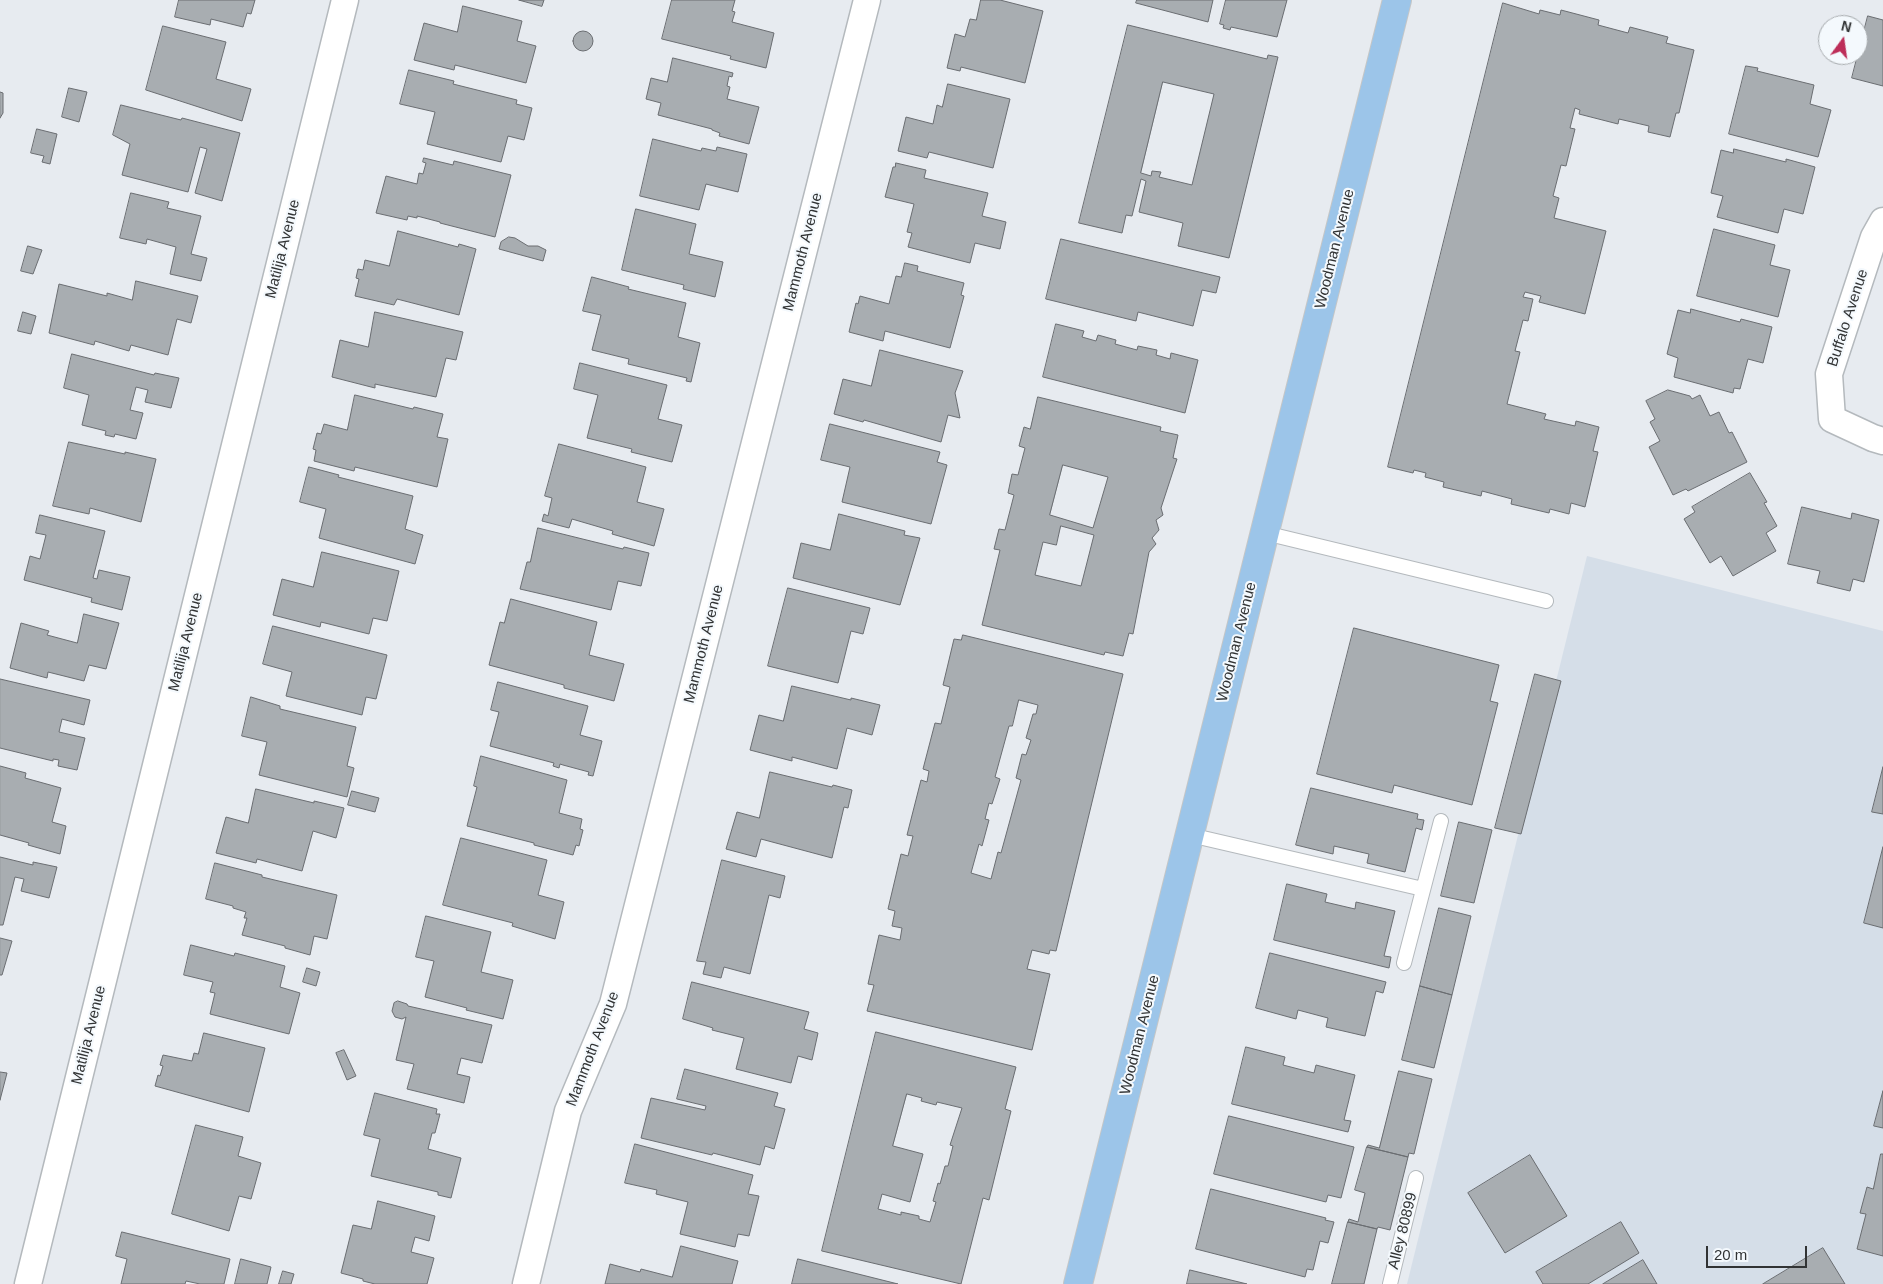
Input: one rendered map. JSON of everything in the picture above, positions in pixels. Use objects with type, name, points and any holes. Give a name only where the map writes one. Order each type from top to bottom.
[{"type":"main road","name":"Woodman Avenue","points":[[1078,1284],[1397,0]]},
{"type":"street","name":"Matilija Avenue","points":[[28,1284],[345,0]]},
{"type":"street","name":"Mammoth Avenue","points":[[526,1284],[568,1111],[612,1004],[867,0]]},
{"type":"street","name":"Buffalo Avenue","points":[[1883,221],[1874,237],[1830,374],[1832,419],[1883,441]]},
{"type":"lane","points":[[1264,533],[1546,601]]},
{"type":"lane","points":[[1404,964],[1441,821]]},
{"type":"lane","points":[[1190,835],[1423,889]]},
{"type":"lane","name":"Alley 80899","points":[[1390,1284],[1416,1178]]},
{"type":"shaded area","points":[[1587,556],[1883,631],[1883,1284],[1407,1284]]},
{"type":"building","points":[[179,0],[255,0],[251,14],[247,13],[243,27],[211,19],[210,25],[175,17]]},
{"type":"building","points":[[519,0],[544,0],[542,6]]},
{"type":"building","points":[[672,0],[735,0],[732,11],[735,12],[732,22],[774,33],[766,68],[730,59],[731,56],[662,39]]},
{"type":"building","points":[[981,0],[1000,0],[1043,11],[1025,83],[961,67],[960,71],[947,68],[955,34],[965,37],[970,19],[976,20]]},
{"type":"building","points":[[1137,0],[1213,0],[1208,22],[1136,3]]},
{"type":"building","points":[[1226,0],[1287,0],[1277,37],[1231,27],[1230,30],[1223,28],[1224,25],[1220,24]]},
{"type":"building","points":[[1503,3],[1539,14],[1540,10],[1560,15],[1561,10],[1599,20],[1598,25],[1628,33],[1630,27],[1668,37],[1666,43],[1694,50],[1679,113],[1676,113],[1670,137],[1648,132],[1649,126],[1619,119],[1618,124],[1579,114],[1580,110],[1575,108],[1570,128],[1575,129],[1566,166],[1561,165],[1553,196],[1559,198],[1554,218],[1606,231],[1585,314],[1539,302],[1541,296],[1525,292],[1523,297],[1533,299],[1528,321],[1523,320],[1515,351],[1520,352],[1507,404],[1546,414],[1544,419],[1575,426],[1576,421],[1599,427],[1593,451],[1598,452],[1585,507],[1571,503],[1569,514],[1550,509],[1549,513],[1511,504],[1512,499],[1482,491],[1481,496],[1443,487],[1444,482],[1425,477],[1426,473],[1414,470],[1413,473],[1388,467]]},
{"type":"building","points":[[463,6],[522,21],[517,41],[536,46],[526,83],[455,65],[454,70],[414,60],[424,23],[457,32]]},
{"type":"building","points":[[1868,16],[1883,20],[1883,86],[1852,78],[1855,65],[1868,65]]},
{"type":"building","points":[[1128,25],[1267,59],[1268,55],[1278,57],[1229,258],[1178,246],[1183,223],[1139,212],[1146,181],[1141,179],[1132,216],[1126,215],[1122,233],[1079,223]],"holes":[[[1163,82],[1214,94],[1192,185],[1159,177],[1161,172],[1152,171],[1151,176],[1141,173]]]},
{"type":"building","points":[[163,26],[226,42],[216,79],[251,89],[242,121],[146,90]]},
{"type":"building","points":[[583,31],[590,34],[593,41],[590,48],[583,51],[576,48],[573,41],[576,34]]},
{"type":"building","points":[[673,58],[733,73],[732,77],[729,76],[727,86],[730,87],[727,99],[759,107],[749,144],[719,136],[720,133],[712,129],[658,115],[661,103],[646,99],[651,78],[667,82]]},
{"type":"building","points":[[1746,66],[1758,68],[1757,71],[1814,85],[1810,104],[1831,110],[1818,157],[1729,134]]},
{"type":"building","points":[[409,70],[454,81],[453,84],[517,100],[516,104],[532,108],[524,140],[508,136],[501,162],[427,144],[435,112],[400,104]]},
{"type":"building","points":[[948,84],[1010,99],[993,168],[929,152],[927,158],[898,151],[906,117],[933,124],[937,105],[942,107]]},
{"type":"building","points":[[69,88],[87,92],[79,122],[62,117]]},
{"type":"building","points":[[0,92],[3,93],[3,113],[0,118]]},
{"type":"building","points":[[121,105],[240,133],[222,201],[195,193],[207,149],[200,147],[188,192],[122,175],[130,144],[113,135]]},
{"type":"building","points":[[37,129],[57,134],[50,164],[42,162],[44,156],[31,153]]},
{"type":"building","points":[[653,139],[701,151],[702,148],[716,151],[717,147],[747,154],[738,192],[706,184],[699,210],[640,196]]},
{"type":"building","points":[[1734,149],[1786,162],[1786,159],[1815,167],[1803,214],[1784,209],[1778,233],[1717,217],[1723,196],[1711,193],[1721,150],[1733,153]]},
{"type":"building","points":[[424,158],[453,165],[454,161],[511,175],[495,237],[417,216],[417,218],[408,216],[407,220],[376,213],[386,176],[417,184],[419,173],[423,174],[426,163],[423,162]]},
{"type":"building","points":[[896,163],[926,170],[924,178],[988,193],[982,216],[1006,222],[1000,249],[975,243],[970,263],[908,247],[912,233],[907,232],[914,204],[885,197],[893,167],[895,167]]},
{"type":"building","points":[[131,193],[169,202],[167,208],[201,216],[191,254],[207,258],[201,281],[170,274],[176,247],[147,239],[146,244],[120,238]]},
{"type":"building","points":[[636,209],[696,224],[689,254],[723,262],[715,297],[683,289],[684,285],[622,270]]},
{"type":"building","points":[[1714,229],[1775,245],[1770,265],[1790,270],[1778,317],[1697,296]]},
{"type":"building","points":[[398,231],[458,247],[459,244],[476,249],[459,315],[397,299],[394,305],[355,296],[359,279],[356,278],[358,269],[363,270],[365,260],[389,266]]},
{"type":"building","points":[[509,237],[515,238],[528,246],[538,246],[546,250],[543,261],[499,249],[501,242]]},
{"type":"building","points":[[1061,239],[1220,277],[1216,293],[1202,290],[1193,326],[1138,312],[1136,321],[1046,299]]},
{"type":"building","points":[[28,246],[42,250],[33,274],[21,271]]},
{"type":"building","points":[[905,263],[918,266],[917,271],[964,283],[961,295],[964,296],[950,348],[885,331],[883,341],[849,332],[856,303],[858,304],[860,296],[889,304],[896,276],[901,277]]},
{"type":"building","points":[[592,277],[629,287],[628,289],[686,303],[678,337],[700,343],[691,382],[686,381],[687,378],[628,364],[629,359],[592,350],[601,315],[583,311]]},
{"type":"building","points":[[136,281],[198,296],[191,323],[177,319],[168,355],[131,345],[129,351],[95,341],[94,345],[49,333],[59,284],[132,300]]},
{"type":"building","points":[[1691,309],[1740,322],[1741,319],[1772,327],[1763,363],[1748,359],[1740,389],[1734,388],[1733,393],[1674,377],[1678,358],[1667,354],[1678,310],[1690,313]]},
{"type":"building","points":[[23,312],[36,316],[31,334],[18,331]]},
{"type":"building","points":[[375,312],[463,332],[456,360],[446,358],[436,397],[375,384],[375,388],[332,377],[340,340],[368,347]]},
{"type":"building","points":[[1056,324],[1084,331],[1082,337],[1096,341],[1098,335],[1116,340],[1115,344],[1137,350],[1138,346],[1157,350],[1156,355],[1170,359],[1171,353],[1198,360],[1185,413],[1043,377]]},
{"type":"building","points":[[880,350],[963,371],[955,393],[960,418],[948,415],[941,442],[864,420],[863,422],[834,414],[843,379],[871,386]]},
{"type":"building","points":[[72,354],[154,375],[155,373],[179,378],[171,408],[145,402],[148,390],[136,387],[130,410],[143,413],[136,439],[115,434],[114,437],[105,435],[106,431],[82,425],[89,395],[64,388]]},
{"type":"building","points":[[580,363],[667,385],[658,419],[682,425],[672,462],[631,452],[632,449],[587,438],[598,395],[574,389]]},
{"type":"building","points":[[1668,390],[1690,396],[1692,399],[1700,395],[1710,416],[1719,412],[1729,433],[1732,432],[1747,462],[1688,491],[1686,489],[1673,495],[1649,447],[1660,441],[1650,422],[1655,419],[1646,401]]},
{"type":"building","points":[[355,395],[443,414],[437,437],[448,439],[437,487],[355,467],[354,471],[314,461],[316,450],[313,449],[317,433],[321,434],[324,424],[347,430]]},
{"type":"building","points":[[1038,397],[1161,427],[1160,431],[1178,435],[1173,458],[1177,459],[1161,508],[1163,515],[1156,520],[1159,530],[1152,538],[1156,544],[1149,552],[1133,634],[1129,633],[1123,656],[1105,652],[1104,655],[982,625],[1000,550],[994,549],[999,529],[1005,530],[1014,495],[1008,493],[1012,474],[1018,475],[1025,448],[1019,446],[1024,427],[1030,429]],"holes":[[[1063,465],[1108,477],[1093,528],[1050,515]],[[1061,526],[1094,535],[1081,586],[1035,575],[1043,542],[1056,545]]]},
{"type":"building","points":[[830,424],[940,452],[937,462],[947,465],[931,524],[842,502],[850,467],[821,460]]},
{"type":"building","points":[[69,442],[156,459],[141,522],[90,508],[89,514],[53,506]]},
{"type":"building","points":[[559,444],[646,467],[637,502],[664,509],[654,546],[612,534],[613,531],[572,519],[569,528],[542,521],[544,514],[548,516],[552,498],[545,496]]},
{"type":"building","points":[[309,467],[339,475],[338,477],[413,496],[405,529],[423,535],[415,564],[319,538],[326,509],[300,502]]},
{"type":"building","points":[[1750,473],[1767,502],[1764,503],[1777,526],[1766,533],[1776,551],[1733,576],[1721,556],[1710,563],[1684,519],[1695,512],[1692,507]]},
{"type":"building","points":[[1802,507],[1851,519],[1852,513],[1879,520],[1864,582],[1853,579],[1850,591],[1817,583],[1820,571],[1788,564]]},
{"type":"building","points":[[839,514],[905,531],[904,535],[920,538],[900,605],[793,578],[801,543],[830,550]]},
{"type":"building","points":[[40,515],[105,531],[93,578],[97,579],[99,570],[130,577],[122,610],[91,602],[92,598],[24,580],[30,556],[40,559],[46,535],[36,533]]},
{"type":"building","points":[[538,528],[623,549],[624,547],[649,553],[641,586],[618,581],[611,610],[520,589],[527,562],[530,562]]},
{"type":"building","points":[[322,552],[399,571],[387,621],[373,618],[369,634],[321,622],[320,627],[273,615],[282,579],[313,587]]},
{"type":"building","points":[[788,588],[870,608],[863,634],[851,631],[838,683],[768,666]]},
{"type":"building","points":[[511,599],[597,622],[589,655],[624,664],[614,701],[564,688],[564,685],[489,665],[500,622],[504,623]]},
{"type":"building","points":[[84,614],[119,623],[106,669],[89,665],[84,681],[48,672],[47,678],[10,668],[21,623],[49,631],[47,635],[77,643]]},
{"type":"building","points":[[273,626],[387,655],[376,699],[366,697],[362,715],[286,696],[292,672],[263,664]]},
{"type":"building","points":[[1354,628],[1499,665],[1490,701],[1498,703],[1472,805],[1394,785],[1392,793],[1317,774]]},
{"type":"building","points":[[963,635],[1123,674],[1056,951],[1050,950],[1049,954],[1032,950],[1027,969],[1050,974],[1032,1050],[867,1011],[874,985],[868,984],[879,935],[900,940],[902,928],[892,926],[895,911],[888,909],[901,854],[908,856],[913,836],[907,835],[921,780],[927,782],[929,771],[923,769],[935,723],[941,724],[950,687],[943,685],[954,639],[961,640]],"holes":[[[1019,700],[1038,705],[1036,714],[1033,714],[1026,738],[1031,740],[1026,755],[1022,754],[1016,778],[1021,780],[1001,853],[998,852],[991,879],[971,873],[979,844],[982,846],[989,820],[985,819],[989,803],[992,804],[1000,779],[995,777],[1009,726],[1012,726]]]},
{"type":"building","points":[[1535,674],[1561,681],[1521,834],[1495,828]]},
{"type":"building","points":[[0,679],[90,700],[84,725],[62,719],[59,732],[85,738],[77,770],[58,766],[59,760],[53,759],[53,761],[0,748]]},
{"type":"building","points":[[498,682],[588,706],[580,735],[602,741],[593,776],[588,775],[589,772],[560,764],[559,768],[553,766],[554,763],[490,746],[499,712],[491,710]]},
{"type":"building","points":[[792,686],[880,705],[872,735],[847,728],[837,769],[792,757],[792,761],[750,750],[759,715],[783,721]]},
{"type":"building","points":[[251,697],[280,706],[280,709],[356,727],[347,766],[354,768],[347,797],[259,775],[267,742],[242,736]]},
{"type":"building","points":[[481,756],[567,780],[559,813],[582,819],[580,829],[583,830],[579,846],[576,845],[573,855],[467,826],[477,787],[474,786]]},
{"type":"building","points":[[0,766],[26,773],[25,778],[61,788],[52,822],[66,826],[60,854],[0,835]]},
{"type":"building","points":[[1883,767],[1883,814],[1872,812]]},
{"type":"building","points":[[770,772],[852,790],[848,808],[844,807],[832,858],[761,839],[756,857],[726,849],[737,812],[759,818]]},
{"type":"building","points":[[1311,788],[1418,814],[1417,819],[1424,820],[1422,830],[1416,828],[1405,872],[1367,863],[1369,854],[1334,846],[1333,854],[1296,845]]},
{"type":"building","points":[[256,789],[344,808],[336,838],[313,831],[302,871],[257,859],[256,863],[216,853],[226,817],[248,823]]},
{"type":"building","points":[[352,791],[379,798],[375,812],[348,805]]},
{"type":"building","points":[[1459,822],[1492,830],[1474,903],[1441,896]]},
{"type":"building","points":[[461,838],[547,860],[538,895],[564,902],[555,939],[512,926],[513,923],[443,905]]},
{"type":"building","points":[[1883,847],[1883,928],[1864,923]]},
{"type":"building","points":[[0,857],[33,865],[33,862],[57,867],[49,898],[21,891],[24,879],[15,877],[3,925],[0,925]]},
{"type":"building","points":[[722,860],[785,876],[780,898],[769,895],[750,974],[724,967],[721,978],[703,974],[706,962],[697,961]]},
{"type":"building","points":[[215,863],[262,875],[262,877],[337,895],[327,939],[314,936],[310,955],[285,948],[285,946],[242,935],[247,918],[244,918],[246,912],[233,908],[233,906],[206,899]]},
{"type":"building","points":[[1287,884],[1327,894],[1325,902],[1355,909],[1356,902],[1395,911],[1384,956],[1391,957],[1389,968],[1274,940]]},
{"type":"building","points":[[1439,908],[1471,916],[1452,995],[1420,986]]},
{"type":"building","points":[[426,916],[491,932],[481,972],[513,980],[503,1019],[425,997],[434,961],[416,957]]},
{"type":"building","points":[[0,938],[12,941],[2,975],[0,975]]},
{"type":"building","points":[[191,945],[234,956],[235,953],[285,966],[280,987],[300,993],[289,1034],[210,1014],[215,993],[210,992],[213,982],[184,975]]},
{"type":"building","points":[[1270,953],[1386,982],[1383,993],[1376,991],[1365,1036],[1326,1027],[1328,1018],[1298,1010],[1296,1019],[1256,1008]]},
{"type":"building","points":[[307,968],[320,972],[316,986],[303,982]]},
{"type":"building","points":[[692,982],[809,1012],[804,1029],[818,1033],[812,1060],[798,1056],[791,1083],[736,1069],[744,1038],[712,1030],[713,1028],[683,1019]]},
{"type":"building","points":[[1420,986],[1452,995],[1434,1068],[1402,1060]]},
{"type":"building","points":[[398,1001],[408,1006],[492,1025],[482,1063],[461,1058],[457,1074],[470,1077],[464,1103],[407,1089],[414,1064],[396,1060],[406,1017],[402,1019],[395,1017],[392,1011],[394,1003]]},
{"type":"building","points":[[876,1032],[1016,1067],[1005,1109],[1011,1111],[989,1200],[983,1198],[961,1284],[822,1251]],"holes":[[[907,1094],[922,1098],[921,1101],[936,1105],[937,1102],[962,1108],[950,1145],[953,1146],[948,1166],[945,1166],[940,1184],[938,1183],[933,1201],[936,1202],[930,1222],[919,1219],[919,1216],[901,1212],[901,1215],[878,1209],[882,1194],[910,1202],[923,1154],[893,1146]]]},
{"type":"building","points":[[204,1033],[265,1048],[249,1112],[155,1086],[163,1066],[160,1065],[163,1055],[192,1061],[194,1053],[198,1054]]},
{"type":"building","points":[[1246,1047],[1285,1057],[1283,1065],[1314,1073],[1316,1065],[1355,1075],[1344,1120],[1351,1121],[1348,1132],[1232,1104]]},
{"type":"building","points":[[344,1050],[356,1076],[347,1080],[336,1053]]},
{"type":"building","points":[[685,1069],[778,1093],[774,1106],[785,1109],[774,1149],[765,1146],[760,1165],[641,1138],[651,1098],[705,1110],[706,1106],[677,1099]]},
{"type":"building","points":[[1399,1071],[1432,1079],[1414,1154],[1409,1153],[1408,1157],[1367,1147],[1368,1145],[1379,1148]]},
{"type":"building","points":[[0,1072],[7,1073],[0,1100]]},
{"type":"building","points":[[1883,1091],[1883,1128],[1874,1126]]},
{"type":"building","points":[[375,1093],[437,1109],[436,1114],[440,1114],[428,1149],[461,1158],[451,1198],[438,1195],[438,1192],[371,1176],[380,1139],[364,1135]]},
{"type":"building","points":[[1229,1116],[1354,1147],[1341,1198],[1328,1195],[1326,1202],[1214,1174]]},
{"type":"building","points":[[196,1125],[243,1137],[238,1156],[261,1163],[251,1199],[239,1196],[229,1231],[172,1214]]},
{"type":"building","points":[[635,1144],[753,1175],[748,1194],[759,1196],[749,1236],[738,1234],[735,1247],[680,1234],[688,1202],[656,1194],[657,1190],[625,1183]]},
{"type":"building","points":[[1367,1147],[1408,1157],[1390,1230],[1348,1222],[1349,1219],[1358,1222],[1365,1193],[1355,1190]]},
{"type":"building","points":[[1881,1154],[1883,1154],[1883,1256],[1857,1249],[1866,1214],[1860,1213],[1867,1187],[1873,1189]]},
{"type":"building","points":[[1530,1155],[1567,1216],[1505,1253],[1468,1193]]},
{"type":"building","points":[[1211,1189],[1326,1218],[1325,1220],[1334,1222],[1328,1243],[1320,1241],[1313,1270],[1307,1269],[1305,1277],[1196,1249]]},
{"type":"building","points":[[378,1201],[435,1216],[429,1241],[415,1237],[411,1252],[434,1258],[427,1284],[375,1284],[341,1273],[353,1225],[371,1229]]},
{"type":"building","points":[[1348,1222],[1377,1229],[1364,1284],[1332,1284]]},
{"type":"building","points":[[1621,1222],[1639,1253],[1588,1284],[1543,1284],[1536,1272]]},
{"type":"building","points":[[122,1232],[230,1259],[224,1284],[200,1284],[186,1281],[185,1284],[121,1284],[127,1259],[116,1256]]},
{"type":"building","points":[[681,1246],[738,1261],[732,1284],[605,1284],[610,1264],[640,1272],[641,1269],[672,1277]]},
{"type":"building","points":[[1823,1248],[1845,1284],[1763,1284]]},
{"type":"building","points":[[241,1259],[271,1267],[267,1284],[235,1284]]},
{"type":"building","points":[[798,1259],[898,1284],[792,1284]]},
{"type":"building","points":[[1643,1260],[1657,1284],[1603,1284]]},
{"type":"building","points":[[1190,1270],[1247,1284],[1187,1284]]},
{"type":"building","points":[[283,1271],[294,1274],[291,1284],[279,1284]]}]
